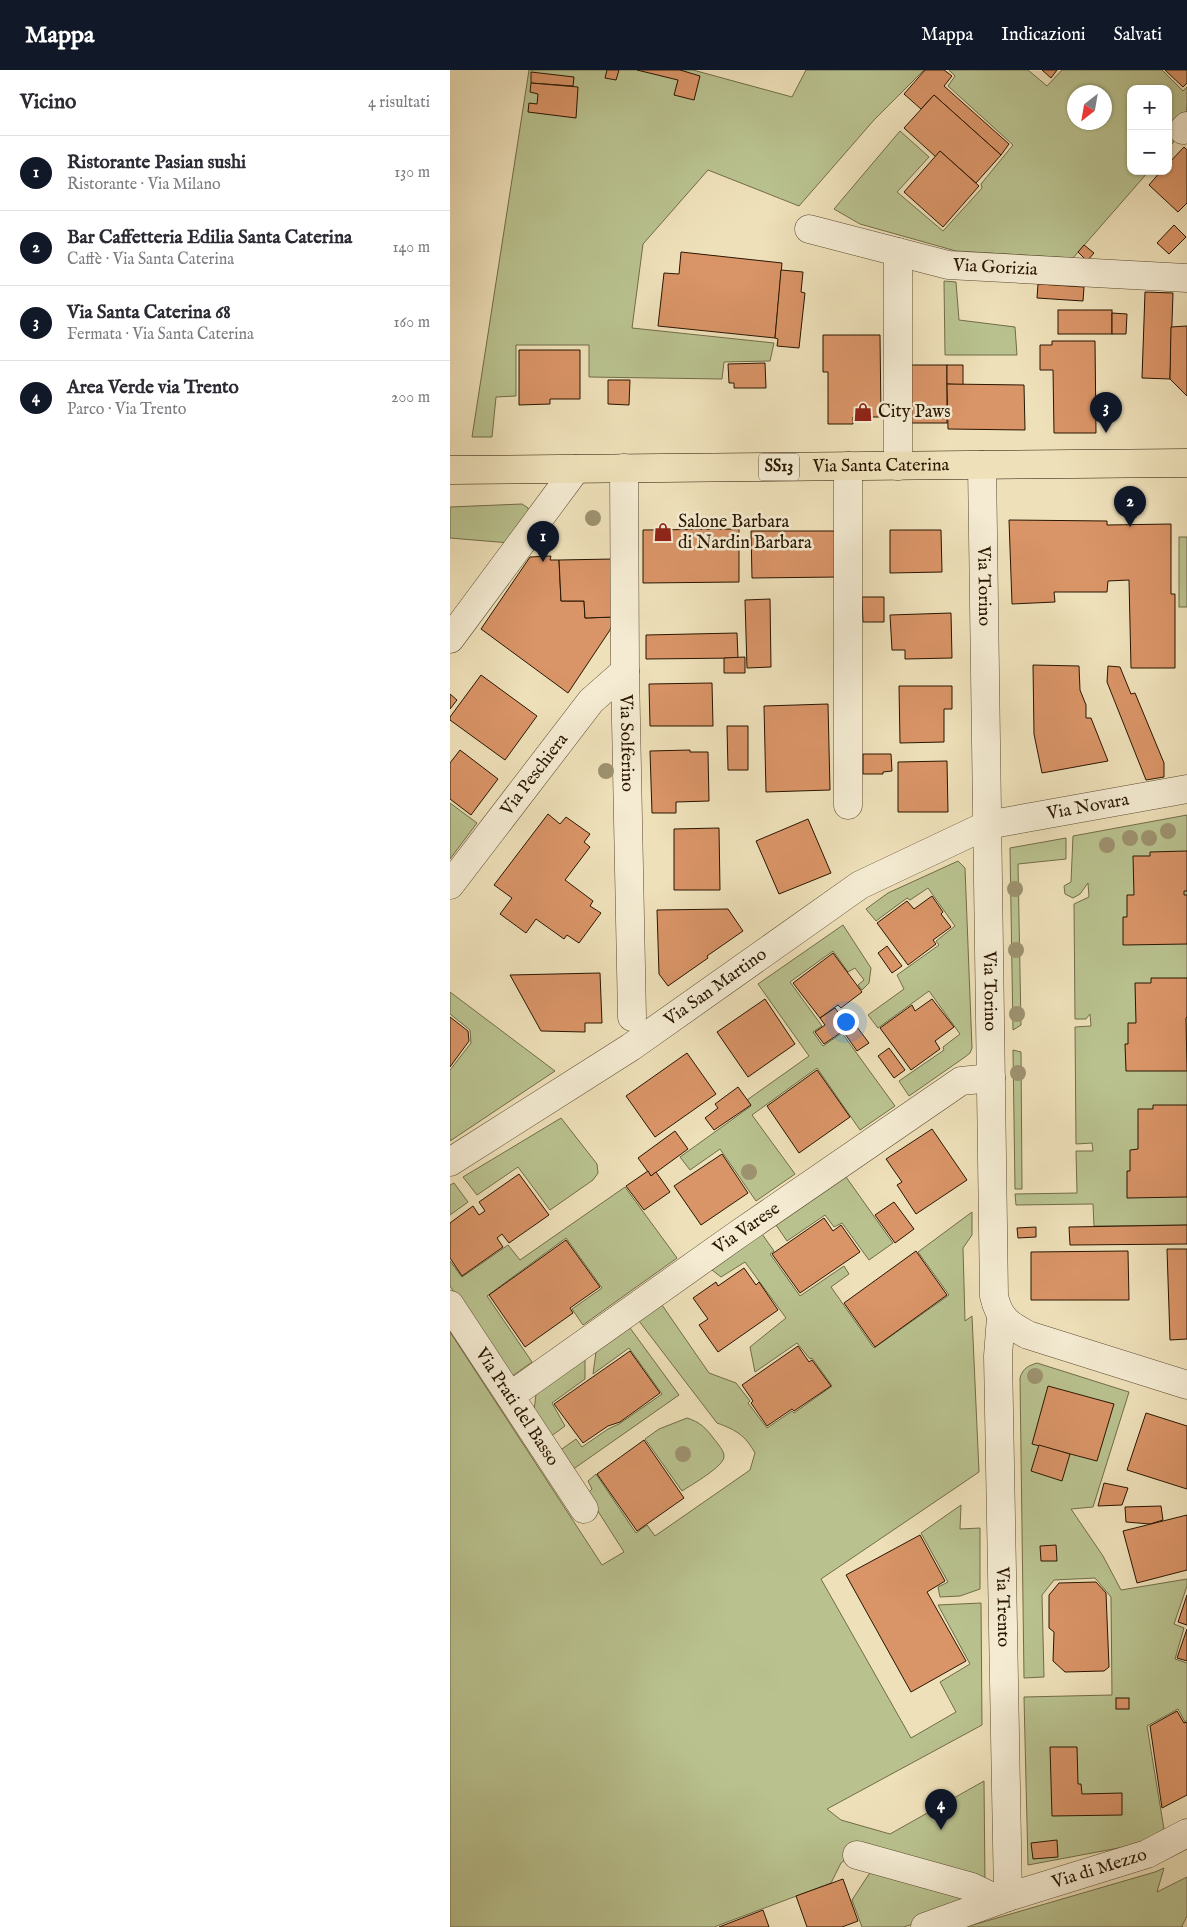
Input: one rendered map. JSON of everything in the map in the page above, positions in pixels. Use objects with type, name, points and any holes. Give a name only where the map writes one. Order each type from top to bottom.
[{"type":"main road","name":"Via Santa Caterina","points":[[576,469],[1187,463]]},
{"type":"main road","name":"SS13","points":[[450,470],[576,469]]},
{"type":"street","name":"Via Gorizia","points":[[809,229],[948,265],[1187,278]]},
{"type":"street","points":[[898,252],[898,466]]},
{"type":"street","name":"Via Torino","points":[[982,465],[994,1296],[1001,1317]]},
{"type":"street","points":[[848,466],[848,805]]},
{"type":"street","name":"Via Solferino","points":[[624,468],[625,671],[632,1017]]},
{"type":"street","points":[[450,639],[576,469]]},
{"type":"street","name":"Via Peschiera","points":[[450,886],[591,700],[625,671]]},
{"type":"street","name":"Via Novara","points":[[987,824],[1187,789]]},
{"type":"street","name":"Via San Martino","points":[[450,1162],[631,1047],[860,885],[987,824]]},
{"type":"street","name":"Via Varese","points":[[510,1396],[737,1235],[961,1082],[991,1078]]},
{"type":"street","name":"Via Prati del Basso","points":[[450,1305],[584,1509]]},
{"type":"street","points":[[1001,1317],[1013,1327],[1028,1335],[1187,1385]]},
{"type":"street","name":"Via Trento","points":[[1001,1317],[998,1356],[1003,1899]]},
{"type":"street","name":"Via di Mezzo","points":[[925,1927],[1003,1899],[1147,1854],[1187,1833]]},
{"type":"street","points":[[857,1855],[972,1887],[1003,1899]]},
{"type":"green space","points":[[529,70],[693,70],[792,97],[806,70],[924,70],[874,120],[799,206],[708,170],[643,244],[632,328],[774,343],[770,361],[724,362],[722,379],[589,377],[589,345],[516,345],[516,396],[496,397],[492,437],[472,437]]},
{"type":"green space","points":[[949,70],[1028,70],[1047,86],[1062,70],[1162,70],[1183,91],[1187,87],[1187,107],[1185,121],[1172,144],[1172,85],[1127,85],[1127,175],[1146,175],[1073,258],[956,251],[860,224],[834,209],[900,131],[929,157],[897,192],[943,231],[982,188],[981,184],[1013,145],[948,86],[955,76]]},
{"type":"green space","points":[[944,281],[956,282],[959,320],[1015,327],[1017,355],[945,355]]},
{"type":"green space","points":[[522,504],[528,508],[529,515],[510,543],[450,538],[450,507]]},
{"type":"green space","points":[[1179,537],[1187,537],[1187,607],[1179,607]]},
{"type":"green space","points":[[450,803],[477,823],[450,859]]},
{"type":"green space","points":[[1187,815],[1187,1225],[1094,1226],[1093,1204],[1016,1205],[1015,1194],[1077,1193],[1076,1151],[1093,1151],[1092,1143],[1076,1144],[1075,1027],[1091,1026],[1090,1014],[1086,1019],[1075,1019],[1074,904],[1089,897],[1088,883],[1080,894],[1073,898],[1065,894],[1064,886],[1071,882],[1073,836]]},
{"type":"green space","points":[[1066,838],[1066,859],[1018,864],[1021,1025],[1013,1030],[1010,848]]},
{"type":"green space","points":[[958,861],[965,868],[972,1048],[965,1057],[909,1096],[899,1081],[944,1050],[943,1047],[960,1034],[929,991],[878,1028],[868,1015],[904,989],[897,975],[939,945],[936,941],[955,926],[928,888],[910,900],[907,898],[876,921],[866,909],[888,893]]},
{"type":"green space","points":[[843,925],[871,968],[869,983],[862,990],[858,985],[864,980],[855,968],[848,972],[833,951],[790,982],[822,1026],[813,1032],[823,1046],[842,1033],[895,1106],[860,1130],[817,1068],[752,1115],[795,1174],[756,1201],[720,1149],[690,1170],[680,1157],[751,1106],[747,1100],[809,1056],[758,984]]},
{"type":"green space","points":[[450,992],[555,1071],[450,1141],[450,1070],[471,1043],[470,1030],[450,1014]]},
{"type":"green space","points":[[1013,1050],[1021,1052],[1022,1189],[1015,1189]]},
{"type":"green space","points":[[561,1118],[597,1164],[598,1173],[593,1180],[550,1210],[518,1167],[477,1195],[463,1177]]},
{"type":"green space","points":[[846,1177],[893,1243],[869,1260],[842,1223],[834,1227],[825,1215],[787,1241],[776,1225]]},
{"type":"green space","points":[[454,1183],[468,1202],[450,1215],[450,1185]]},
{"type":"green space","points":[[625,1187],[677,1258],[583,1325],[572,1309],[602,1288],[566,1238],[487,1296],[532,1362],[511,1377],[450,1286],[450,1261],[462,1277],[508,1245],[520,1260]]},
{"type":"green space","points":[[972,1212],[972,1235],[963,1248],[965,1321],[972,1316],[979,1472],[821,1579],[911,1738],[956,1712],[940,1682],[970,1664],[938,1605],[981,1603],[982,1725],[827,1809],[841,1820],[890,1834],[984,1781],[985,1886],[860,1849],[841,1863],[831,1883],[714,1927],[450,1927],[450,1332],[602,1565],[624,1552],[587,1494],[592,1489],[588,1481],[596,1474],[636,1533],[647,1525],[655,1536],[750,1470],[755,1453],[748,1442],[739,1434],[717,1423],[639,1321],[662,1305],[709,1373],[736,1383],[767,1428],[792,1411],[794,1413],[832,1386],[812,1358],[810,1359],[797,1343],[755,1372],[750,1347],[786,1318],[745,1262],[721,1277],[712,1270],[762,1234],[774,1251],[770,1254],[800,1296],[844,1266],[849,1274],[831,1287],[874,1348],[949,1295],[918,1252]]},
{"type":"green space","points":[[630,1328],[679,1395],[572,1470],[559,1451],[576,1439],[582,1447],[662,1394],[629,1348],[593,1374],[596,1352]]},
{"type":"green space","points":[[585,1359],[585,1379],[552,1403],[565,1426],[550,1437],[534,1411],[536,1394]]},
{"type":"green space","points":[[1037,1363],[1129,1392],[1093,1507],[1071,1509],[1103,1556],[1121,1590],[1187,1579],[1187,1586],[1174,1624],[1184,1628],[1175,1659],[1187,1663],[1187,1720],[1185,1722],[1178,1709],[1147,1726],[1164,1829],[1140,1844],[1028,1865],[1024,1697],[1112,1695],[1111,1597],[1095,1578],[1054,1580],[1042,1595],[1044,1677],[1024,1678],[1020,1378],[1026,1368]]},
{"type":"green space","points":[[687,1418],[696,1421],[711,1435],[724,1456],[723,1460],[714,1470],[682,1491],[645,1439],[659,1429]]},
{"type":"green space","points":[[961,1505],[960,1529],[980,1528],[980,1589],[960,1596],[940,1597],[938,1587],[948,1582],[921,1533]]},
{"type":"green space","points":[[1164,1868],[1157,1892],[1187,1877],[1187,1916],[1183,1927],[966,1927],[1155,1872]]},
{"type":"green space","points":[[871,1871],[978,1901],[904,1927],[862,1927],[852,1900]]},
{"type":"building","points":[[607,70],[619,70],[616,80],[605,78]]},
{"type":"building","points":[[637,70],[680,70],[700,76],[694,100],[674,95],[678,80]]},
{"type":"building","points":[[925,70],[944,70],[952,76],[944,86],[1009,144],[1001,155],[934,95],[921,109],[904,94]]},
{"type":"building","points":[[1042,70],[1057,70],[1051,78]]},
{"type":"building","points":[[1165,70],[1187,70],[1187,83],[1183,87]]},
{"type":"building","points":[[531,72],[574,77],[573,86],[531,83]]},
{"type":"building","points":[[531,83],[578,87],[576,118],[528,112],[529,103],[537,104],[538,94],[530,92]]},
{"type":"building","points":[[934,95],[1001,155],[976,183],[940,151],[936,157],[904,128]]},
{"type":"building","points":[[1184,147],[1187,150],[1187,203],[1178,212],[1149,185],[1158,175],[1172,175],[1172,160]]},
{"type":"building","points":[[940,151],[979,186],[943,227],[904,192]]},
{"type":"building","points":[[1174,225],[1186,237],[1169,254],[1157,243]]},
{"type":"building","points":[[1084,245],[1094,253],[1087,261],[1078,252]]},
{"type":"building","points":[[681,252],[782,263],[775,338],[658,326],[664,273],[679,274]]},
{"type":"building","points":[[781,270],[803,272],[801,292],[805,293],[799,348],[777,346],[778,339],[775,338]]},
{"type":"building","points":[[1038,284],[1084,287],[1083,301],[1037,298]]},
{"type":"building","points":[[1145,292],[1173,293],[1170,379],[1142,378]]},
{"type":"building","points":[[1058,310],[1112,310],[1112,334],[1058,334]]},
{"type":"building","points":[[1112,313],[1127,314],[1126,334],[1112,334]]},
{"type":"building","points":[[1187,326],[1187,396],[1170,379],[1171,327]]},
{"type":"building","points":[[823,335],[880,335],[881,417],[853,417],[853,424],[828,424],[828,372],[823,372]]},
{"type":"building","points":[[1052,341],[1095,341],[1096,433],[1054,433],[1053,370],[1040,370],[1040,345],[1052,345]]},
{"type":"building","points":[[519,350],[580,350],[580,399],[550,399],[550,404],[519,405]]},
{"type":"building","points":[[765,363],[766,388],[734,388],[734,383],[729,383],[728,364]]},
{"type":"building","points":[[905,365],[947,365],[947,423],[905,423]]},
{"type":"building","points":[[947,365],[963,365],[963,385],[947,384]]},
{"type":"building","points":[[608,380],[630,380],[629,405],[608,404]]},
{"type":"building","points":[[947,384],[1024,385],[1025,430],[948,429]]},
{"type":"building","points":[[1009,520],[1107,521],[1107,525],[1171,524],[1171,594],[1175,594],[1175,668],[1131,668],[1129,580],[1108,581],[1107,592],[1054,592],[1055,602],[1012,604]]},
{"type":"building","points":[[739,529],[739,582],[643,583],[643,530]]},
{"type":"building","points":[[890,530],[941,530],[942,572],[890,573]]},
{"type":"building","points":[[751,531],[838,531],[839,577],[752,578]]},
{"type":"building","points":[[551,556],[550,560],[559,560],[561,601],[584,601],[585,618],[614,617],[610,630],[568,693],[481,629],[530,557]]},
{"type":"building","points":[[613,559],[614,617],[585,618],[584,601],[561,601],[559,560]]},
{"type":"building","points":[[862,597],[884,597],[884,622],[863,622]]},
{"type":"building","points":[[770,599],[771,667],[747,668],[745,600]]},
{"type":"building","points":[[951,613],[952,658],[905,659],[905,650],[892,650],[890,615]]},
{"type":"building","points":[[737,633],[738,658],[646,659],[646,635]]},
{"type":"building","points":[[745,657],[745,673],[724,673],[724,658]]},
{"type":"building","points":[[1033,665],[1079,666],[1080,690],[1086,705],[1086,718],[1091,718],[1108,761],[1042,773],[1034,734]]},
{"type":"building","points":[[1108,666],[1120,667],[1131,694],[1135,693],[1164,763],[1164,777],[1146,780],[1107,682]]},
{"type":"building","points":[[481,675],[537,716],[505,760],[450,720],[450,717]]},
{"type":"building","points":[[712,683],[713,726],[650,726],[649,684]]},
{"type":"building","points":[[899,686],[952,686],[952,709],[944,709],[944,742],[900,743]]},
{"type":"building","points":[[450,694],[457,700],[450,709]]},
{"type":"building","points":[[828,704],[830,790],[766,792],[764,706]]},
{"type":"building","points":[[727,726],[748,726],[748,770],[728,770]]},
{"type":"building","points":[[460,750],[498,779],[471,815],[450,799],[450,763]]},
{"type":"building","points":[[690,750],[690,752],[708,752],[709,801],[676,802],[676,813],[652,813],[650,751]]},
{"type":"building","points":[[863,754],[891,754],[892,771],[883,772],[883,774],[863,774]]},
{"type":"building","points":[[947,761],[948,812],[898,812],[898,762]]},
{"type":"building","points":[[548,814],[560,824],[566,817],[590,834],[584,842],[590,847],[565,880],[593,901],[590,906],[601,913],[579,943],[567,935],[564,939],[536,919],[526,933],[500,914],[512,898],[494,885]]},
{"type":"building","points":[[808,819],[831,873],[779,894],[756,841]]},
{"type":"building","points":[[719,828],[720,890],[674,890],[674,829]]},
{"type":"building","points":[[1187,851],[1187,891],[1184,891],[1184,895],[1187,895],[1187,944],[1123,945],[1123,917],[1127,917],[1127,895],[1134,895],[1133,856],[1150,856],[1150,852]]},
{"type":"building","points":[[932,896],[943,912],[941,914],[951,927],[933,940],[936,944],[908,965],[877,923],[907,901],[914,909]]},
{"type":"building","points":[[728,909],[743,931],[668,986],[659,974],[657,910]]},
{"type":"building","points":[[887,946],[902,966],[892,973],[878,953]]},
{"type":"building","points":[[833,953],[862,992],[841,1008],[838,1005],[820,1018],[793,983]]},
{"type":"building","points":[[600,973],[602,1023],[585,1023],[585,1032],[541,1031],[510,975]]},
{"type":"building","points":[[1151,978],[1187,978],[1187,1071],[1126,1071],[1125,1044],[1128,1044],[1128,1023],[1136,1023],[1135,983],[1151,983]]},
{"type":"building","points":[[765,999],[795,1044],[748,1077],[717,1032]]},
{"type":"building","points":[[932,999],[954,1027],[935,1041],[940,1049],[911,1070],[880,1028],[912,1005],[915,1011]]},
{"type":"building","points":[[835,1008],[849,1027],[824,1044],[815,1032],[825,1025],[820,1018]]},
{"type":"building","points":[[450,1017],[468,1031],[469,1041],[450,1067]]},
{"type":"building","points":[[854,1023],[869,1043],[857,1051],[843,1031]]},
{"type":"building","points":[[889,1048],[905,1070],[894,1078],[878,1056]]},
{"type":"building","points":[[687,1053],[716,1094],[655,1137],[626,1096]]},
{"type":"building","points":[[817,1070],[850,1117],[799,1153],[767,1106]]},
{"type":"building","points":[[738,1087],[751,1105],[714,1130],[705,1118],[718,1108],[715,1104]]},
{"type":"building","points":[[1153,1105],[1187,1105],[1187,1197],[1127,1198],[1127,1171],[1130,1171],[1130,1150],[1138,1149],[1138,1109],[1153,1109]]},
{"type":"building","points":[[932,1129],[967,1180],[916,1214],[897,1185],[902,1182],[886,1159]]},
{"type":"building","points":[[675,1131],[688,1149],[651,1176],[638,1158]]},
{"type":"building","points":[[722,1154],[748,1193],[701,1225],[674,1186]]},
{"type":"building","points":[[648,1171],[651,1176],[656,1172],[670,1192],[644,1210],[626,1186]]},
{"type":"building","points":[[519,1174],[549,1215],[509,1243],[502,1234],[497,1238],[503,1247],[462,1276],[450,1258],[450,1223],[473,1206],[479,1215],[485,1211],[479,1202]]},
{"type":"building","points":[[894,1202],[914,1229],[895,1243],[875,1215]]},
{"type":"building","points":[[824,1218],[833,1231],[841,1225],[860,1252],[800,1293],[772,1254]]},
{"type":"building","points":[[1187,1225],[1187,1244],[1070,1245],[1069,1227]]},
{"type":"building","points":[[1036,1227],[1036,1237],[1018,1238],[1017,1228]]},
{"type":"building","points":[[566,1240],[600,1287],[570,1308],[573,1313],[525,1347],[489,1295]]},
{"type":"building","points":[[1167,1249],[1187,1249],[1187,1339],[1170,1340]]},
{"type":"building","points":[[916,1251],[947,1295],[875,1347],[844,1303]]},
{"type":"building","points":[[1128,1251],[1129,1300],[1031,1300],[1031,1252]]},
{"type":"building","points":[[744,1268],[756,1285],[759,1282],[778,1310],[718,1352],[699,1325],[708,1319],[693,1298],[716,1282],[718,1286]]},
{"type":"building","points":[[798,1346],[809,1362],[812,1360],[831,1386],[794,1411],[792,1409],[767,1426],[751,1403],[753,1401],[742,1385]]},
{"type":"building","points":[[630,1351],[660,1393],[620,1422],[608,1426],[583,1443],[554,1404]]},
{"type":"building","points":[[1048,1386],[1114,1404],[1097,1461],[1032,1444]]},
{"type":"building","points":[[1146,1413],[1187,1426],[1187,1489],[1127,1470]]},
{"type":"building","points":[[644,1440],[684,1498],[637,1531],[597,1474]]},
{"type":"building","points":[[1039,1445],[1070,1454],[1062,1481],[1031,1471]]},
{"type":"building","points":[[1104,1483],[1128,1488],[1122,1505],[1098,1506]]},
{"type":"building","points":[[1161,1506],[1163,1520],[1150,1524],[1126,1522],[1125,1507]]},
{"type":"building","points":[[1187,1515],[1187,1570],[1137,1583],[1123,1531]]},
{"type":"building","points":[[920,1535],[945,1581],[927,1592],[966,1661],[911,1692],[846,1575]]},
{"type":"building","points":[[1056,1545],[1057,1561],[1041,1561],[1040,1546]]},
{"type":"building","points":[[1096,1582],[1106,1593],[1109,1667],[1104,1671],[1065,1672],[1053,1661],[1054,1632],[1049,1628],[1049,1595],[1059,1583]]},
{"type":"building","points":[[1187,1595],[1187,1625],[1178,1622]]},
{"type":"building","points":[[1187,1629],[1187,1661],[1177,1658]]},
{"type":"building","points":[[1116,1698],[1129,1698],[1129,1709],[1116,1709]]},
{"type":"building","points":[[1177,1711],[1184,1723],[1187,1722],[1187,1795],[1162,1808],[1150,1726]]},
{"type":"building","points":[[1050,1747],[1077,1747],[1078,1784],[1081,1784],[1082,1794],[1122,1793],[1122,1815],[1052,1816]]},
{"type":"building","points":[[1057,1840],[1058,1857],[1033,1859],[1031,1843]]},
{"type":"building","points":[[843,1879],[858,1921],[842,1927],[807,1927],[796,1896]]},
{"type":"building","points":[[763,1910],[769,1927],[719,1927]]},
{"type":"place","name":"City Paws","points":[[863,412]]},
{"type":"place","name":"Via Santa Caterina 68","points":[[1106,433]]},
{"type":"place","name":"Bar Caffetteria Edilia Santa Caterina","points":[[1130,527]]},
{"type":"place","name":"Salone Barbara di Nardin Barbara","points":[[663,532]]},
{"type":"place","name":"Ristorante Pasian sushi","points":[[543,562]]},
{"type":"place","name":"Area Verde via Trento","points":[[941,1830]]}]
